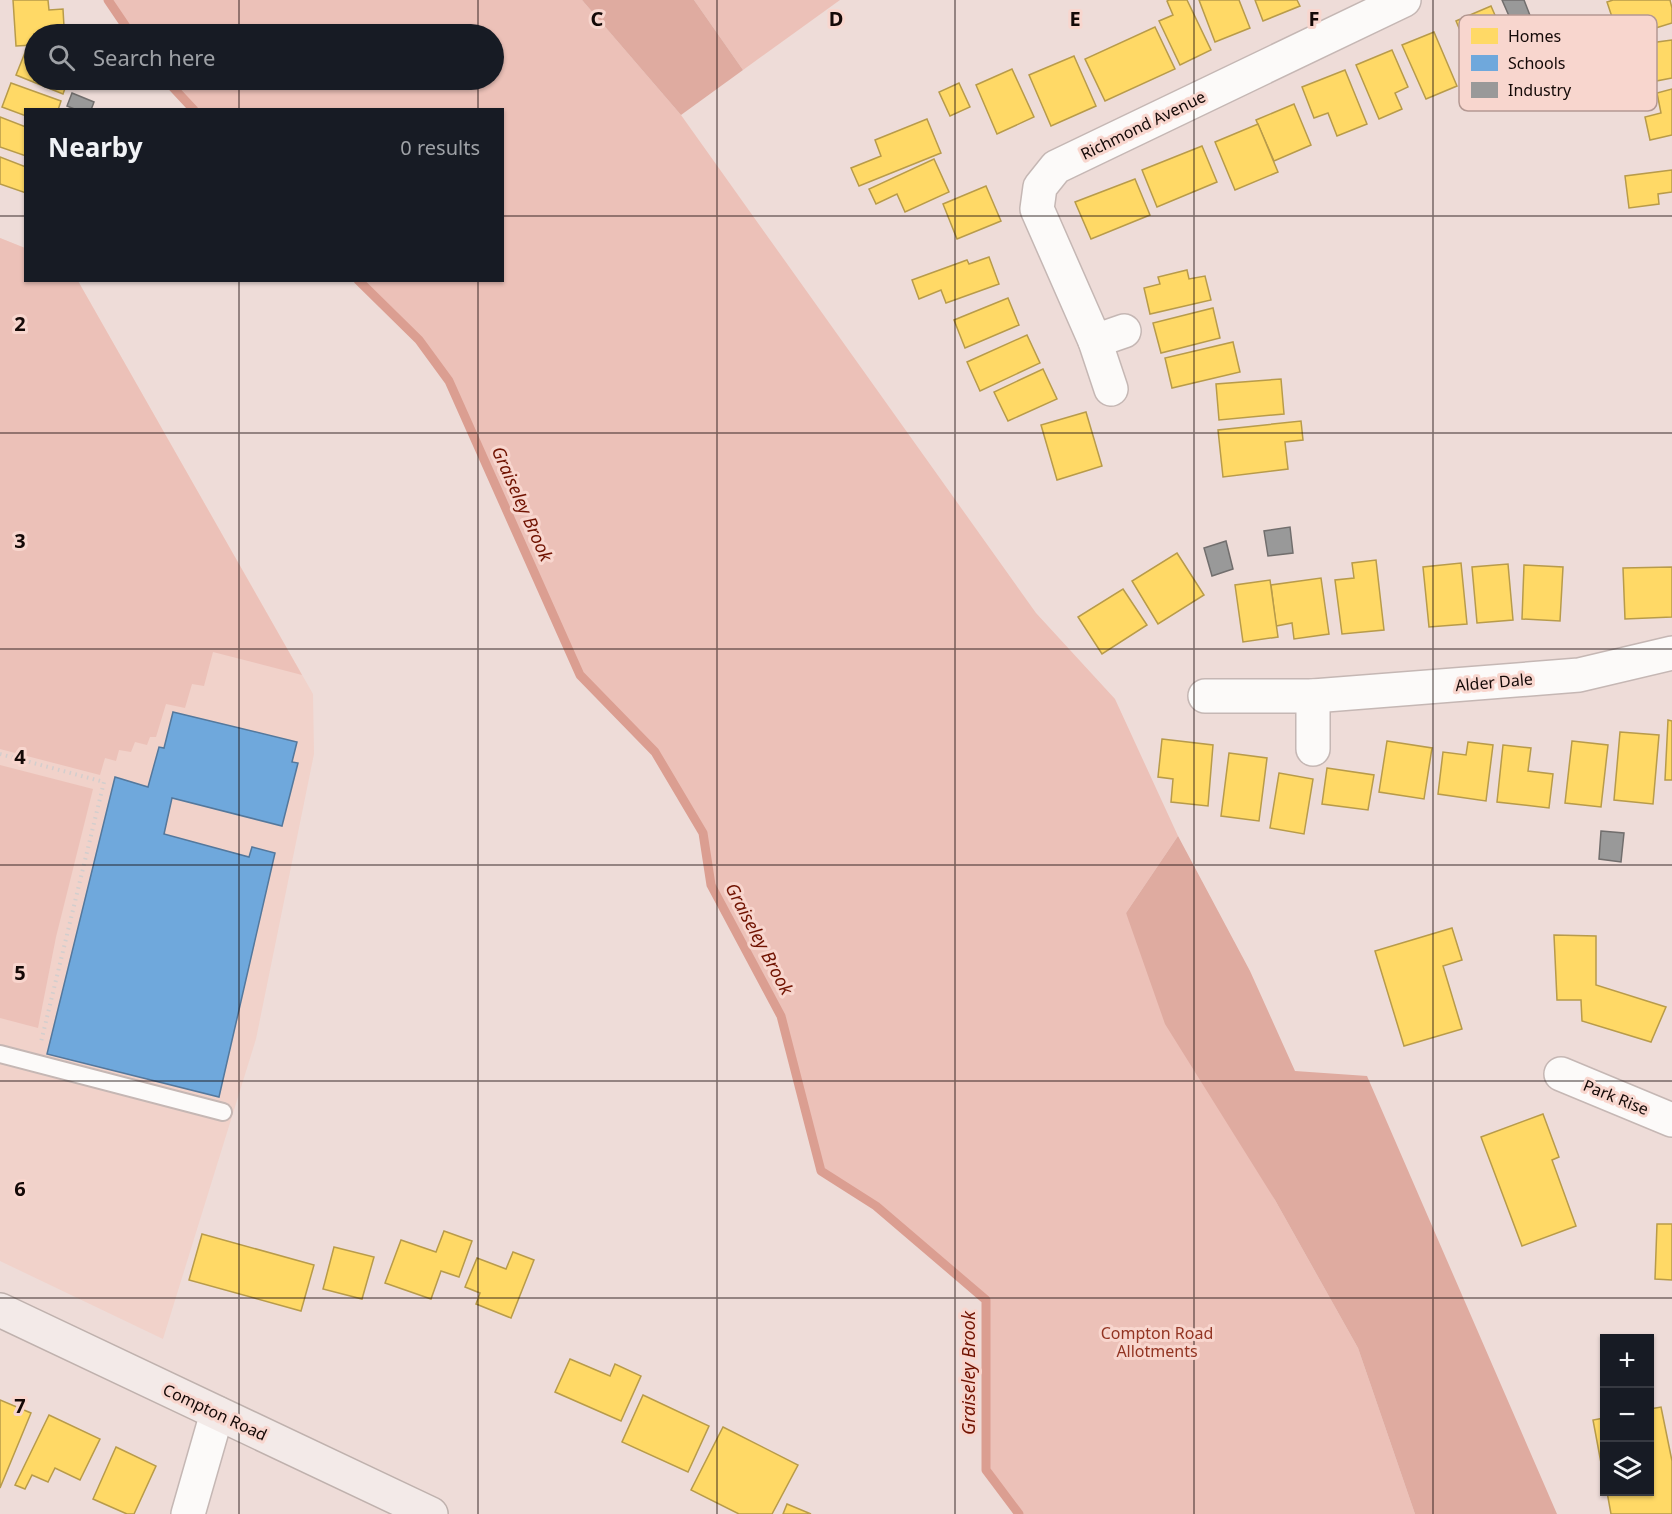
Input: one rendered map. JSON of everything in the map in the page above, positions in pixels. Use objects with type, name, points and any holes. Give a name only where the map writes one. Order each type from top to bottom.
[{"type":"highway","name":"Compton Road","points":[[0,1310],[430,1514]]},
{"type":"street","name":"Richmond Avenue","points":[[1112,389],[1109,336],[1037,209],[1040,187],[1056,166],[1404,0]]},
{"type":"street","name":"Alder Dale","points":[[1205,696],[1313,696],[1579,675],[1672,653]]},
{"type":"street","points":[[1313,696],[1313,749]]},
{"type":"street","name":"Park Rise","points":[[1561,1074],[1672,1120]]},
{"type":"street","points":[[188,1514],[217,1413]]},
{"type":"lane","points":[[0,1054],[223,1112]]},
{"type":"path","points":[[0,754],[104,782],[36,1063]]},
{"type":"shaded area","points":[[582,0],[694,0],[743,70],[681,115]]},
{"type":"shaded area","points":[[0,238],[24,248],[24,282],[79,282],[313,694],[314,754],[256,1039],[163,1339],[0,1261]]},
{"type":"shaded area","points":[[1178,836],[1250,971],[1295,1071],[1367,1076],[1557,1514],[1415,1514],[1358,1348],[1275,1200],[1165,1024],[1126,913]]},
{"type":"green space","name":"Compton Road Allotments","points":[[108,0],[582,0],[681,115],[1036,613],[1115,699],[1178,836],[1126,913],[1275,1200],[1358,1348],[1415,1514],[1019,1514],[986,1470],[986,1300],[876,1206],[821,1171],[781,1016],[711,885],[703,833],[655,752],[580,675],[449,381],[419,340],[359,282],[504,282],[504,108],[193,108],[176,90],[504,90],[504,24],[124,24]]},
{"type":"green space","points":[[694,0],[840,0],[743,70]]},
{"type":"green space","points":[[0,238],[24,248],[24,282],[79,282],[302,675],[213,652],[204,686],[192,684],[185,708],[166,704],[156,737],[150,737],[147,745],[135,742],[131,752],[119,750],[116,761],[105,758],[100,775],[0,749]]},
{"type":"green space","points":[[0,765],[93,789],[56,937],[38,1028],[0,1018]]},
{"type":"building: Homes","points":[[13,0],[48,0],[49,10],[63,9],[64,24],[24,24],[24,46],[16,46]]},
{"type":"building: Homes","points":[[1187,0],[1211,50],[1180,65],[1159,21],[1173,15],[1167,1]]},
{"type":"building: Homes","points":[[1199,0],[1239,0],[1250,28],[1215,42]]},
{"type":"building: Homes","points":[[1255,0],[1297,0],[1300,6],[1263,21]]},
{"type":"building: Homes","points":[[1613,0],[1670,0],[1672,23],[1657,28],[1657,15],[1611,15],[1607,2]]},
{"type":"building: Homes","points":[[1491,6],[1495,15],[1470,15]]},
{"type":"building: Homes","points":[[1155,27],[1175,69],[1105,101],[1085,59]]},
{"type":"building: Homes","points":[[1434,32],[1457,86],[1426,99],[1402,45]]},
{"type":"building: Homes","points":[[1672,40],[1672,78],[1657,81],[1657,42]]},
{"type":"building: Homes","points":[[1392,50],[1408,87],[1395,93],[1402,109],[1379,119],[1356,65]]},
{"type":"building: Homes","points":[[24,55],[24,78],[16,75]]},
{"type":"building: Homes","points":[[1074,56],[1096,106],[1051,126],[1029,75]]},
{"type":"building: Homes","points":[[1012,69],[1034,117],[997,134],[976,85]]},
{"type":"building: Homes","points":[[1345,70],[1367,124],[1337,136],[1328,113],[1314,118],[1302,87]]},
{"type":"building: Homes","points":[[11,83],[24,88],[24,90],[30,90],[61,101],[59,108],[24,108],[24,115],[2,107]]},
{"type":"building: Homes","points":[[959,83],[970,107],[950,116],[939,92]]},
{"type":"building: Homes","points":[[1672,89],[1672,135],[1650,140],[1645,117],[1661,113],[1657,93]]},
{"type":"building: Homes","points":[[53,90],[64,90],[63,94]]},
{"type":"building: Homes","points":[[1294,104],[1311,145],[1274,161],[1256,120]]},
{"type":"building: Homes","points":[[0,117],[24,126],[24,155],[0,147]]},
{"type":"building: Homes","points":[[927,119],[941,153],[859,186],[851,168],[881,156],[875,140]]},
{"type":"building: Homes","points":[[1258,124],[1278,172],[1235,190],[1215,142]]},
{"type":"building: Homes","points":[[1202,146],[1217,182],[1157,207],[1142,170]]},
{"type":"building: Homes","points":[[0,157],[24,166],[24,192],[0,184]]},
{"type":"building: Homes","points":[[934,159],[949,192],[905,212],[897,194],[876,204],[869,189]]},
{"type":"building: Homes","points":[[1672,170],[1672,192],[1658,194],[1659,204],[1629,208],[1625,176]]},
{"type":"building: Homes","points":[[1135,179],[1150,215],[1091,239],[1075,202]]},
{"type":"building: Homes","points":[[986,186],[1001,221],[957,239],[943,204]]},
{"type":"building: Homes","points":[[989,257],[999,284],[946,303],[941,290],[919,299],[912,280],[967,260],[969,264]]},
{"type":"building: Homes","points":[[1187,270],[1189,279],[1205,276],[1211,300],[1150,314],[1144,288],[1160,284],[1158,277]]},
{"type":"building: Homes","points":[[1008,298],[1019,325],[965,348],[954,320]]},
{"type":"building: Homes","points":[[1213,308],[1220,338],[1161,353],[1153,323]]},
{"type":"building: Homes","points":[[1027,335],[1040,363],[980,391],[967,362]]},
{"type":"building: Homes","points":[[1233,342],[1240,372],[1172,388],[1165,358]]},
{"type":"building: Homes","points":[[1043,369],[1057,399],[1008,421],[994,392]]},
{"type":"building: Homes","points":[[1281,379],[1284,414],[1219,420],[1216,384]]},
{"type":"building: Homes","points":[[1086,412],[1102,466],[1057,480],[1041,425]]},
{"type":"building: Homes","points":[[1301,421],[1303,440],[1285,442],[1288,469],[1223,477],[1218,430]]},
{"type":"building: Homes","points":[[1177,553],[1204,595],[1158,624],[1132,581]]},
{"type":"building: Homes","points":[[1376,560],[1384,630],[1342,634],[1335,580],[1354,578],[1352,563]]},
{"type":"building: Homes","points":[[1461,563],[1467,624],[1429,627],[1423,567]]},
{"type":"building: Homes","points":[[1508,564],[1513,620],[1477,623],[1472,567]]},
{"type":"building: Homes","points":[[1524,565],[1563,567],[1560,621],[1522,619]]},
{"type":"building: Homes","points":[[1672,567],[1672,617],[1625,619],[1623,568]]},
{"type":"building: Homes","points":[[1321,578],[1329,634],[1294,639],[1292,623],[1276,626],[1271,585]]},
{"type":"building: Homes","points":[[1270,580],[1278,637],[1243,642],[1235,585]]},
{"type":"building: Homes","points":[[1123,589],[1147,625],[1102,654],[1078,617]]},
{"type":"building: Homes","points":[[1668,720],[1672,721],[1672,780],[1665,780]]},
{"type":"building: Homes","points":[[1620,732],[1659,735],[1653,804],[1614,800]]},
{"type":"building: Homes","points":[[1162,739],[1213,745],[1208,806],[1171,802],[1173,779],[1158,777]]},
{"type":"building: Homes","points":[[1387,741],[1432,748],[1424,799],[1379,792]]},
{"type":"building: Homes","points":[[1572,741],[1608,745],[1601,807],[1565,803]]},
{"type":"building: Homes","points":[[1468,742],[1493,745],[1486,801],[1438,794],[1443,752],[1466,755]]},
{"type":"building: Homes","points":[[1503,745],[1531,748],[1528,771],[1553,774],[1549,808],[1497,802]]},
{"type":"building: Homes","points":[[1229,753],[1267,758],[1259,821],[1221,816]]},
{"type":"building: Homes","points":[[1327,768],[1374,775],[1368,810],[1322,804]]},
{"type":"building: Homes","points":[[1279,773],[1313,779],[1304,834],[1270,828]]},
{"type":"building: Homes","points":[[1452,928],[1462,960],[1443,966],[1462,1029],[1404,1046],[1375,951]]},
{"type":"building: Homes","points":[[1554,935],[1596,936],[1596,985],[1666,1007],[1651,1042],[1582,1021],[1581,1000],[1557,1000]]},
{"type":"building: Homes","points":[[1543,1114],[1559,1157],[1552,1160],[1576,1226],[1522,1246],[1481,1137]]},
{"type":"building: Homes","points":[[1657,1224],[1672,1224],[1672,1280],[1655,1279]]},
{"type":"building: Homes","points":[[444,1231],[472,1241],[459,1277],[441,1271],[431,1299],[385,1283],[401,1240],[436,1252]]},
{"type":"building: Homes","points":[[202,1234],[314,1265],[301,1311],[189,1280]]},
{"type":"building: Homes","points":[[334,1247],[374,1257],[362,1299],[323,1289]]},
{"type":"building: Homes","points":[[513,1252],[534,1260],[511,1318],[476,1304],[480,1293],[465,1287],[477,1258],[506,1269]]},
{"type":"building: Homes","points":[[570,1359],[610,1376],[615,1364],[641,1376],[621,1421],[555,1392]]},
{"type":"building: Homes","points":[[643,1395],[709,1426],[688,1472],[622,1442]]},
{"type":"building: Homes","points":[[0,1400],[31,1413],[0,1488]]},
{"type":"building: Homes","points":[[1661,1407],[1672,1461],[1672,1514],[1611,1514],[1608,1496],[1654,1496],[1654,1408]]},
{"type":"building: Homes","points":[[49,1415],[100,1439],[80,1480],[55,1468],[48,1482],[32,1475],[25,1489],[15,1485]]},
{"type":"building: Homes","points":[[1600,1419],[1600,1458],[1593,1420]]},
{"type":"building: Homes","points":[[723,1427],[798,1465],[772,1514],[739,1514],[691,1490]]},
{"type":"building: Homes","points":[[116,1447],[156,1466],[134,1514],[127,1514],[93,1499]]},
{"type":"building: Homes","points":[[787,1504],[811,1514],[783,1514]]},
{"type":"building: Schools","points":[[173,712],[297,742],[292,762],[298,763],[282,826],[172,798],[164,834],[249,857],[252,847],[275,853],[219,1097],[47,1054],[115,777],[148,787],[159,747],[164,748]]},
{"type":"building: Industry","points":[[1502,0],[1524,0],[1530,15],[1509,15]]},
{"type":"building: Industry","points":[[72,93],[94,102],[92,108],[67,106]]},
{"type":"building: Industry","points":[[1290,527],[1293,553],[1268,556],[1264,531]]},
{"type":"building: Industry","points":[[1226,541],[1233,569],[1212,576],[1204,548]]},
{"type":"building: Industry","points":[[1601,831],[1624,833],[1621,862],[1599,859]]},
{"type":"waterway","name":"Graiseley Brook","points":[[108,0],[124,24]]},
{"type":"waterway","name":"Graiseley Brook","points":[[175,90],[192,108]]},
{"type":"waterway","name":"Graiseley Brook","points":[[360,282],[419,340],[449,381],[580,675],[655,752],[703,833],[711,885],[781,1016],[821,1171],[876,1206],[986,1300],[986,1470],[1019,1514]]}]
